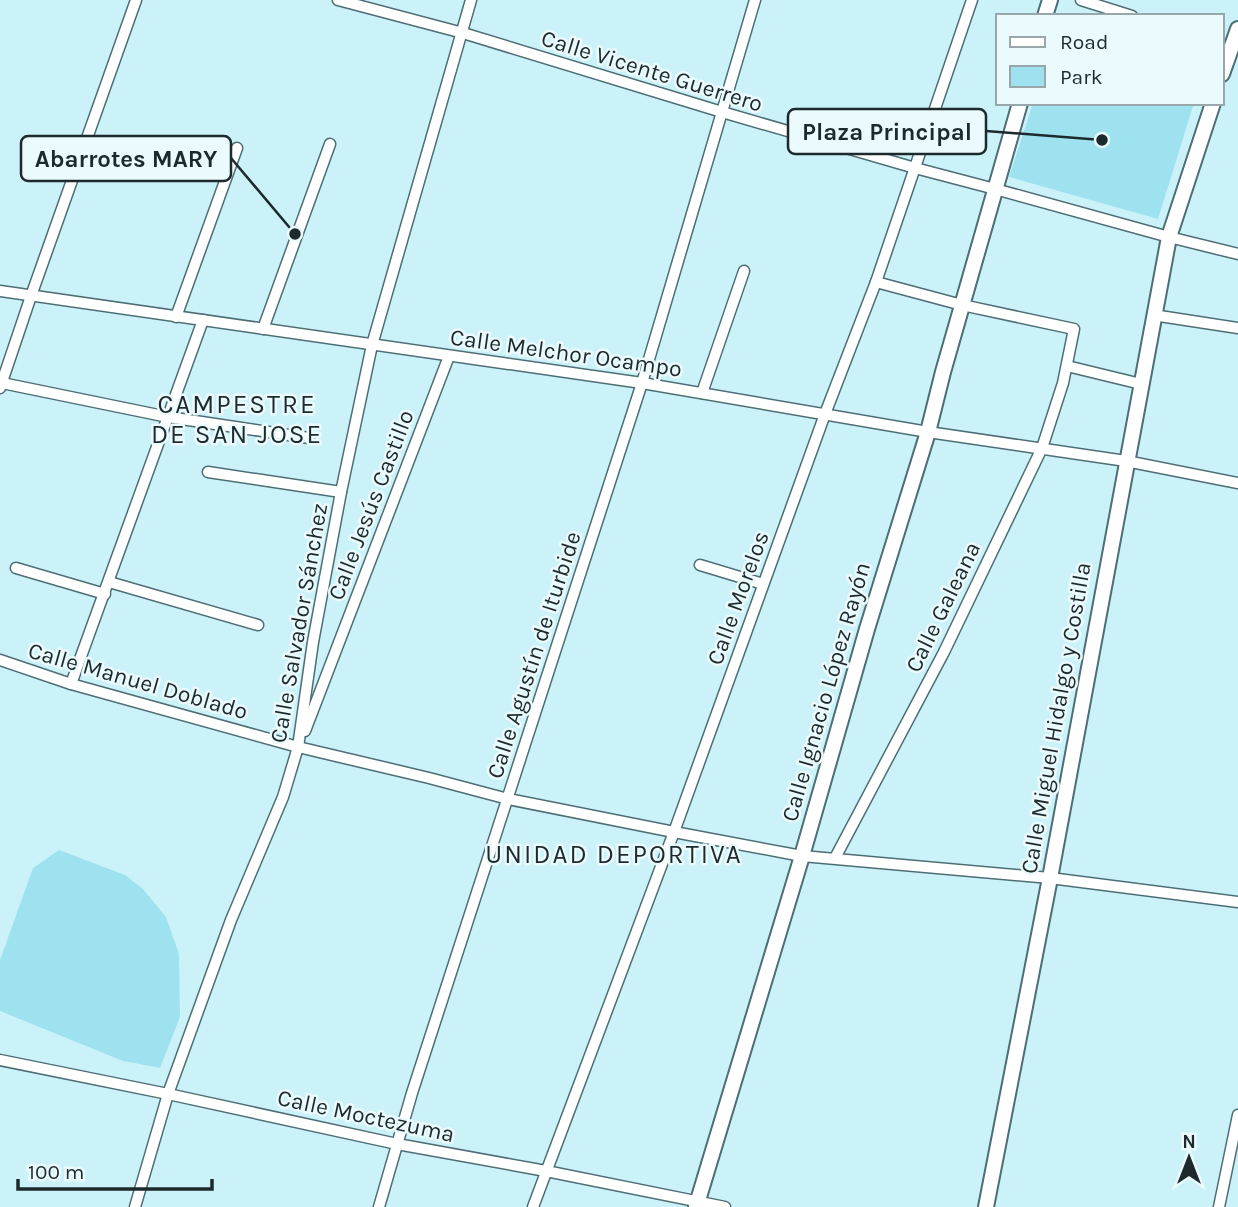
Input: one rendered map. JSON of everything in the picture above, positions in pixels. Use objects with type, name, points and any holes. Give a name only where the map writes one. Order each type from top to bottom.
[{"type":"street","points":[[136,0],[1,385],[168,417],[309,438]]},
{"type":"street","name":"Calle Vicente Guerrero","points":[[338,0],[463,33],[915,169],[1238,254]]},
{"type":"street","name":"Calle Salvador Sánchez","points":[[135,1207],[168,1094],[231,920],[284,797],[298,747],[313,642],[372,345],[471,0]]},
{"type":"street","name":"Calle Agustín de Iturbide","points":[[379,1207],[416,1080],[642,383],[755,0]]},
{"type":"street","name":"Calle Morelos","points":[[533,1207],[876,282],[972,0]]},
{"type":"street","points":[[1081,0],[1126,14]]},
{"type":"street","points":[[1224,67],[1238,29]]},
{"type":"street","name":"Calle Ignacio López Rayón","points":[[697,1204],[928,432],[1019,105]]},
{"type":"street","name":"Calle Miguel Hidalgo y Costilla","points":[[986,1207],[1169,237],[1212,105]]},
{"type":"street","points":[[263,329],[330,144]]},
{"type":"street","points":[[176,317],[237,148]]},
{"type":"street","points":[[702,393],[744,271]]},
{"type":"street","points":[[876,282],[962,304]]},
{"type":"street","name":"Calle Melchor Ocampo","points":[[0,291],[642,383],[928,432],[1126,461],[1238,482]]},
{"type":"street","name":"Calle Galeana","points":[[835,858],[944,652],[1042,448],[1067,366],[1074,329],[962,304]]},
{"type":"street","points":[[1153,315],[1238,328]]},
{"type":"street","points":[[71,684],[203,320]]},
{"type":"street","name":"Calle Jesús Castillo","points":[[298,747],[449,356]]},
{"type":"street","points":[[1067,366],[1141,384]]},
{"type":"street","points":[[208,472],[341,492]]},
{"type":"street","points":[[700,565],[763,584]]},
{"type":"street","points":[[16,568],[105,594]]},
{"type":"street","points":[[109,582],[258,625]]},
{"type":"street","name":"Calle Manuel Doblado","points":[[0,660],[71,684],[298,747],[508,800],[802,856],[1050,878],[1238,902]]},
{"type":"street","name":"Calle Moctezuma","points":[[0,1060],[397,1144],[546,1171],[697,1204],[724,1207]]},
{"type":"street","points":[[1219,1207],[1238,1115]]},
{"type":"green space","points":[[1032,105],[1193,105],[1158,219],[1009,177]]},
{"type":"green space","points":[[59,850],[125,875],[143,889],[166,917],[179,954],[180,1017],[160,1068],[123,1061],[0,1011],[0,960],[33,868]]},
{"type":"place","name":"Plaza Principal","points":[[1102,140]]},
{"type":"place","name":"Abarrotes MARY","points":[[295,234]]},
{"type":"district","name":"CAMPESTRE DE SAN JOSE","points":[[237,419]]},
{"type":"district","name":"UNIDAD DEPORTIVA","points":[[614,854]]}]
